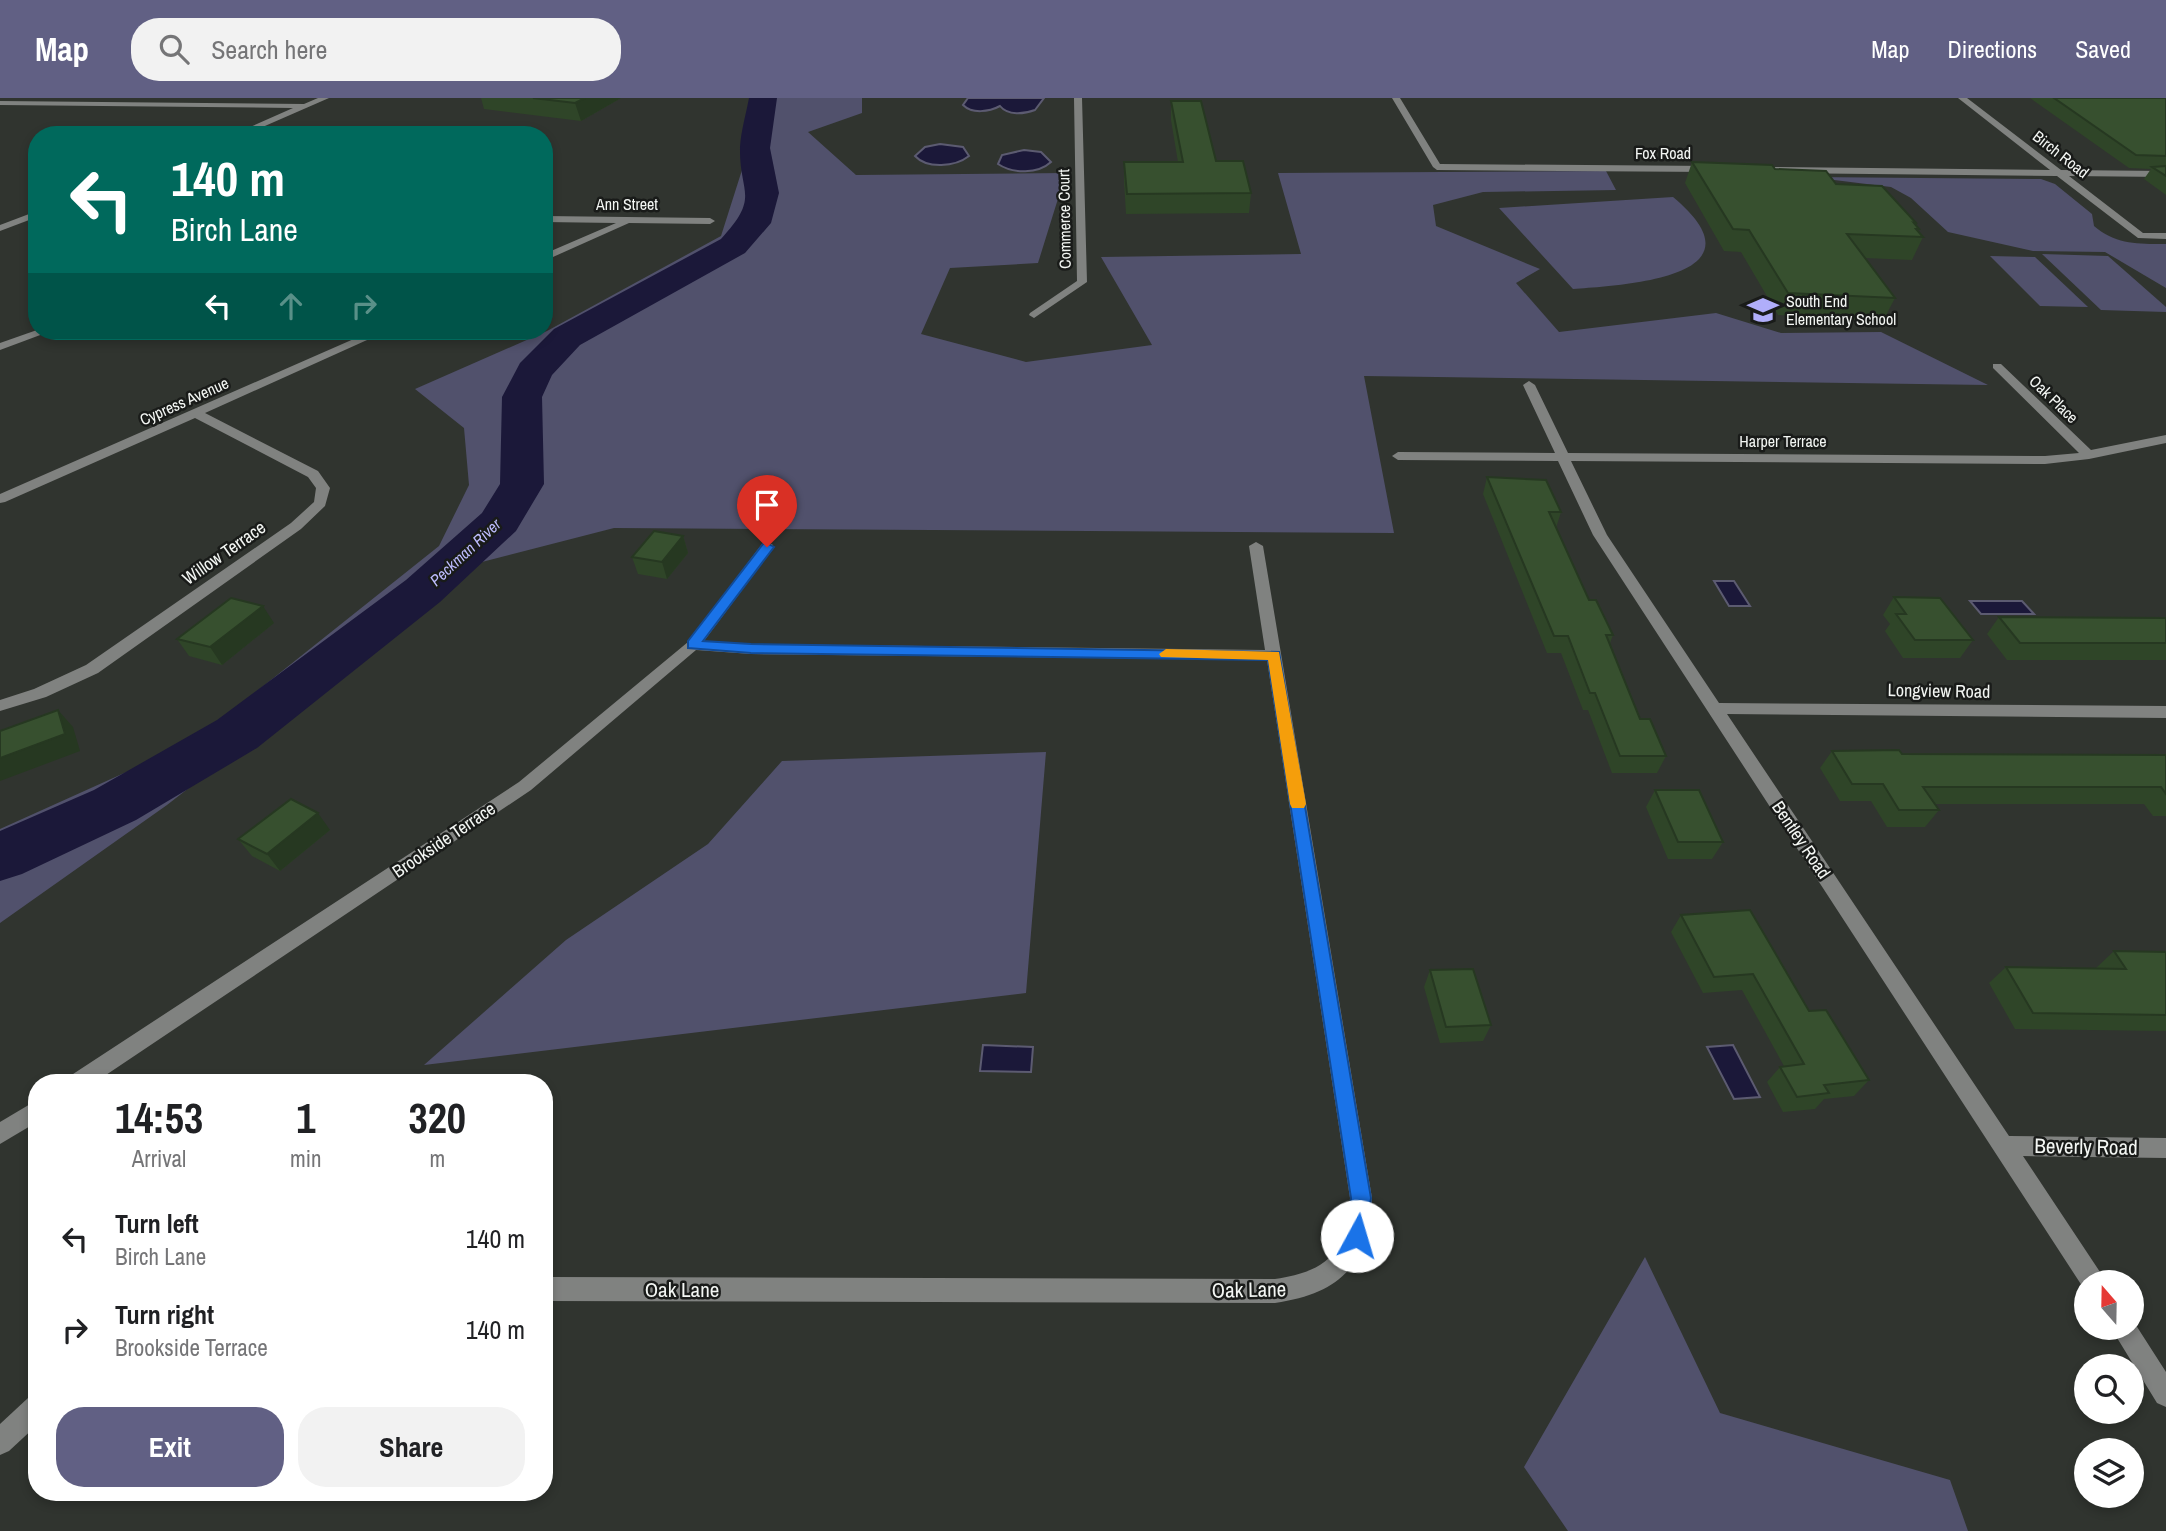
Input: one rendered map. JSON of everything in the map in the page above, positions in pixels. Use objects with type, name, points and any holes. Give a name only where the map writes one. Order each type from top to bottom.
[{"type":"street","points":[[130,104],[138,98]]},
{"type":"street","points":[[257,126],[325,98]]},
{"type":"street","name":"Commerce Court","points":[[1034,315],[1082,282],[1078,98]]},
{"type":"street","name":"Fox Road","points":[[1396,98],[1437,167],[1729,169]]},
{"type":"street","name":"Birch Road","points":[[1962,98],[2141,236],[2166,236]]},
{"type":"street","points":[[0,103],[304,106]]},
{"type":"street","points":[[1756,170],[2166,174]]},
{"type":"street","points":[[0,228],[28,217]]},
{"type":"street","name":"Ann Street","points":[[553,219],[710,221]]},
{"type":"street","points":[[553,254],[631,220]]},
{"type":"street","points":[[0,347],[28,337]]},
{"type":"street","name":"Cypress Avenue","points":[[0,499],[361,340]]},
{"type":"street","name":"Oak Place","points":[[1997,366],[2089,455]]},
{"type":"street","name":"Bentley Road","points":[[1530,385],[1600,535],[2086,1270]]},
{"type":"street","name":"Willow Terrace","points":[[0,706],[92,669],[296,526],[320,503],[323,488],[313,474],[195,413]]},
{"type":"street","name":"Harper Terrace","points":[[1398,456],[2045,460],[2089,455],[2166,439]]},
{"type":"street","name":"Oak Lane","points":[[553,1289],[1275,1291],[1298,1289],[1319,1281],[1337,1269],[1357,1236],[1361,1198],[1256,546]]},
{"type":"street","name":"Brookside Terrace","points":[[91,1074],[525,786],[693,645],[767,547]]},
{"type":"street","points":[[693,645],[751,649],[1274,655]]},
{"type":"street","name":"Longview Road","points":[[1712,708],[2166,712]]},
{"type":"street","points":[[0,1134],[28,1117]]},
{"type":"street","name":"Beverly Road","points":[[2006,1146],[2166,1148]]},
{"type":"street","points":[[2131,1340],[2166,1394]]},
{"type":"street","points":[[0,1442],[28,1416]]},
{"type":"shaded area","points":[[757,98],[862,98],[862,113],[808,132],[856,175],[1066,173],[1038,263],[950,268],[921,334],[1026,362],[1152,345],[1101,257],[1301,254],[1278,173],[1606,171],[1616,190],[1483,192],[1433,205],[1436,226],[1540,269],[1516,283],[1559,332],[1716,313],[1781,333],[1881,332],[1988,385],[1364,376],[1394,533],[614,528],[478,563],[167,805],[0,923],[0,829],[193,742],[439,546],[469,485],[464,428],[415,389],[527,340],[553,340],[553,328],[721,236],[742,170],[749,160]]},
{"type":"shaded area","points":[[968,98],[1044,98],[1035,110],[1016,113],[1000,106],[986,111],[971,110],[963,105]]},
{"type":"shaded area","points":[[940,144],[963,147],[969,156],[949,164],[934,165],[915,156],[925,147]]},
{"type":"shaded area","points":[[1024,150],[1041,152],[1051,162],[1032,171],[1011,170],[998,164],[1002,155]]},
{"type":"shaded area","points":[[1810,177],[2041,179],[2055,184],[2092,214],[2094,226],[2111,237],[2137,243],[2166,244],[2166,288],[2105,252],[2033,251],[1948,232],[1911,198],[1891,187]]},
{"type":"shaded area","points":[[1673,197],[1698,224],[1705,245],[1698,260],[1679,272],[1654,279],[1573,289],[1499,208]]},
{"type":"shaded area","points":[[2042,254],[2108,256],[2166,307],[2166,312],[2101,310]]},
{"type":"shaded area","points":[[1990,256],[2035,257],[2088,307],[2040,306]]},
{"type":"shaded area","points":[[1714,581],[1734,581],[1750,606],[1729,606]]},
{"type":"shaded area","points":[[1970,601],[2022,601],[2034,614],[1981,614]]},
{"type":"shaded area","points":[[1046,752],[1026,993],[424,1065],[566,940],[708,844],[782,761]]},
{"type":"shaded area","points":[[983,1045],[1033,1047],[1031,1072],[980,1071]]},
{"type":"shaded area","points":[[1733,1045],[1760,1097],[1734,1099],[1707,1047]]},
{"type":"shaded area","points":[[1645,1257],[1720,1413],[1950,1480],[1968,1531],[1568,1531],[1524,1467]]},
{"type":"building","points":[[533,98],[585,98],[575,103]]},
{"type":"building","points":[[2054,98],[2166,98],[2166,156],[2136,155]]},
{"type":"building","points":[[1171,101],[1201,101],[1216,161],[1243,161],[1251,193],[1127,194],[1124,162],[1183,162]]},
{"type":"building","points":[[1692,162],[1772,165],[1775,169],[1826,171],[1836,184],[1882,186],[1917,224],[1914,223],[1923,237],[1847,234],[1895,298],[1788,293],[1749,230],[1733,229]]},
{"type":"building","points":[[2166,166],[2166,176],[2152,167]]},
{"type":"building","points":[[1487,477],[1546,480],[1561,512],[1549,512],[1589,600],[1596,600],[1613,635],[1606,635],[1640,719],[1650,719],[1666,756],[1620,756],[1595,693],[1590,693],[1568,636],[1554,636]]},
{"type":"building","points":[[654,531],[683,536],[662,562],[632,557]]},
{"type":"building","points":[[1894,597],[1940,598],[1973,640],[1915,640],[1896,614],[1906,614]]},
{"type":"building","points":[[231,598],[263,606],[210,647],[177,639]]},
{"type":"building","points":[[1999,617],[2166,618],[2166,643],[2020,643]]},
{"type":"building","points":[[58,710],[65,734],[0,758],[0,731]]},
{"type":"building","points":[[1899,750],[1902,754],[2166,755],[2166,794],[2161,787],[1923,787],[1939,810],[1899,810],[1883,784],[1852,784],[1832,751]]},
{"type":"building","points":[[1655,790],[1699,790],[1723,842],[1678,842]]},
{"type":"building","points":[[291,799],[318,813],[267,854],[238,839]]},
{"type":"building","points":[[1750,910],[1809,1011],[1826,1010],[1869,1080],[1824,1085],[1829,1093],[1797,1097],[1780,1067],[1804,1064],[1753,974],[1714,977],[1681,915]]},
{"type":"building","points":[[2114,951],[2166,952],[2166,1015],[2033,1013],[2006,967],[2126,969]]},
{"type":"building","points":[[1473,969],[1491,1025],[1446,1027],[1430,970]]},
{"type":"waterway","name":"Peckman River","points":[[0,857],[115,805],[237,734],[423,591],[500,521],[522,484],[522,397],[534,371],[567,337],[733,246],[754,223],[763,193],[755,148],[763,98]]},
{"type":"slow traffic","points":[[1166,654],[1274,655],[1298,804]]},
{"type":"place","name":"South End Elementary School","points":[[1763,310]]},
{"type":"route","points":[[767,547],[693,645],[751,649],[1274,655],[1361,1198],[1357,1236]]}]
